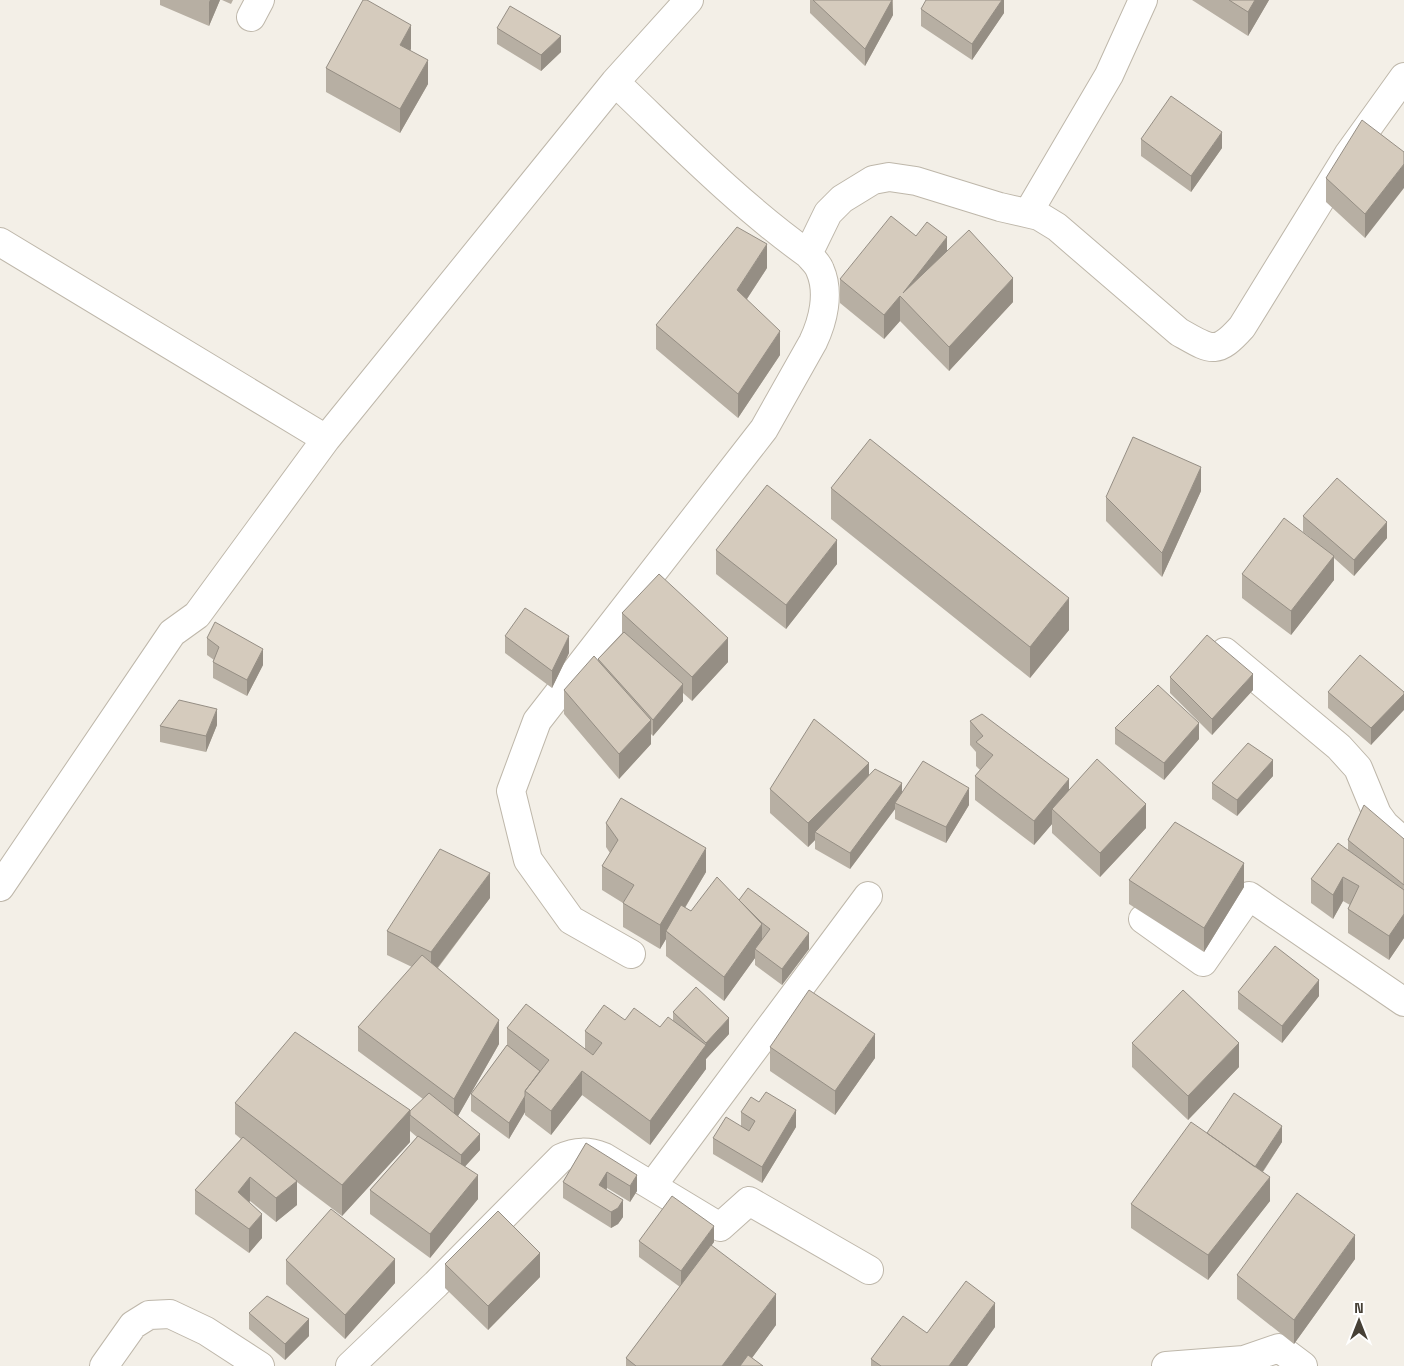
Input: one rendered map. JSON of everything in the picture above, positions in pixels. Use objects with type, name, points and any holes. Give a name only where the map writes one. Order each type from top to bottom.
[{"type":"street","points":[[0,887],[172,633],[197,615],[326,439],[615,82],[689,0]]},
{"type":"street","points":[[1028,213],[1109,75],[1143,0]]},
{"type":"street","points":[[808,254],[828,213],[842,199],[872,180],[889,177],[916,181],[1000,207],[1038,216],[1057,227],[1179,332],[1200,344],[1215,348],[1227,343],[1242,327],[1348,155],[1404,77]]},
{"type":"street","points":[[615,82],[723,186],[776,231],[808,254],[820,269],[825,288],[824,310],[820,329],[764,429],[537,722],[511,791],[528,860],[571,920],[631,954]]},
{"type":"street","points":[[0,242],[326,439]]},
{"type":"street","points":[[1218,646],[1339,747],[1358,768],[1377,814],[1385,826],[1404,842]]},
{"type":"street","points":[[652,1186],[868,896]]},
{"type":"street","points":[[1143,919],[1203,962],[1249,896],[1400,993]]},
{"type":"street","points":[[350,1366],[436,1284],[560,1158],[574,1152],[591,1152],[604,1157],[720,1227],[749,1201],[869,1270]]},
{"type":"street","points":[[104,1366],[133,1324],[149,1315],[170,1314],[206,1331],[260,1366]]},
{"type":"street","points":[[1166,1366],[1244,1360],[1279,1348],[1303,1366]]},
{"type":"building","points":[[363,0],[367,0],[411,25],[400,45],[428,60],[400,109],[326,68]]},
{"type":"building","points":[[813,0],[892,0],[865,49]]},
{"type":"building","points":[[926,0],[1002,0],[972,44],[921,9]]},
{"type":"building","points":[[1229,0],[1255,0],[1248,12]]},
{"type":"building","points":[[510,6],[561,36],[541,55],[497,28]]},
{"type":"building","points":[[1171,96],[1222,132],[1191,176],[1141,139]]},
{"type":"building","points":[[1362,120],[1404,152],[1404,164],[1365,214],[1326,178]]},
{"type":"building","points":[[891,216],[916,236],[927,222],[947,237],[903,293],[969,230],[1013,278],[949,347],[900,296],[884,315],[840,279]]},
{"type":"building","points":[[737,227],[767,244],[737,290],[780,331],[738,394],[656,325]]},
{"type":"building","points":[[1133,437],[1201,467],[1162,553],[1106,497]]},
{"type":"building","points":[[870,439],[1069,598],[1030,647],[831,488]]},
{"type":"building","points":[[1337,478],[1387,522],[1354,560],[1303,516]]},
{"type":"building","points":[[767,485],[837,540],[786,605],[716,550]]},
{"type":"building","points":[[1284,518],[1334,556],[1291,611],[1242,574]]},
{"type":"building","points":[[659,574],[728,638],[692,677],[622,613]]},
{"type":"building","points":[[525,608],[569,636],[552,671],[505,636]]},
{"type":"building","points":[[215,622],[263,649],[247,680],[213,662],[219,647],[207,638]]},
{"type":"building","points":[[624,632],[683,684],[653,720],[598,659]]},
{"type":"building","points":[[1207,635],[1253,674],[1212,719],[1170,677]]},
{"type":"building","points":[[1360,655],[1404,692],[1371,728],[1328,692]]},
{"type":"building","points":[[594,656],[651,720],[619,754],[564,690]]},
{"type":"building","points":[[1158,685],[1199,723],[1164,763],[1115,728]]},
{"type":"building","points":[[179,700],[217,709],[206,736],[160,726]]},
{"type":"building","points":[[982,714],[1069,779],[1034,821],[975,776],[993,755],[976,742],[983,736],[970,721]]},
{"type":"building","points":[[814,719],[869,763],[808,823],[770,789]]},
{"type":"building","points":[[1248,743],[1273,760],[1237,800],[1212,783]]},
{"type":"building","points":[[1097,759],[1146,804],[1100,853],[1052,809]]},
{"type":"building","points":[[923,761],[969,788],[946,827],[895,803]]},
{"type":"building","points":[[875,769],[902,783],[850,853],[815,832]]},
{"type":"building","points":[[621,798],[706,848],[660,925],[623,903],[634,885],[602,866],[618,840],[606,823]]},
{"type":"building","points":[[1364,805],[1404,839],[1404,885],[1348,840]]},
{"type":"building","points":[[1175,822],[1244,863],[1204,928],[1129,880]]},
{"type":"building","points":[[1338,843],[1404,890],[1404,914],[1389,936],[1348,909],[1359,886],[1343,877],[1333,895],[1311,879]]},
{"type":"building","points":[[440,849],[490,873],[431,952],[387,931]]},
{"type":"building","points":[[717,877],[762,924],[724,977],[666,931],[681,905],[691,911]]},
{"type":"building","points":[[748,888],[809,933],[782,969],[755,949],[770,929],[739,900]]},
{"type":"building","points":[[1275,946],[1319,980],[1282,1026],[1238,992]]},
{"type":"building","points":[[422,955],[499,1020],[454,1099],[358,1027]]},
{"type":"building","points":[[696,987],[729,1018],[706,1043],[673,1012]]},
{"type":"building","points":[[809,990],[875,1034],[835,1091],[770,1047]]},
{"type":"building","points":[[1183,990],[1239,1043],[1188,1096],[1132,1043]]},
{"type":"building","points":[[526,1004],[593,1055],[602,1043],[585,1031],[604,1005],[625,1020],[634,1008],[660,1027],[668,1017],[706,1045],[650,1121],[582,1071],[551,1111],[525,1091],[549,1060],[507,1028]]},
{"type":"building","points":[[295,1032],[410,1110],[342,1185],[235,1103]]},
{"type":"building","points":[[507,1045],[540,1071],[525,1091],[525,1096],[509,1123],[471,1094]]},
{"type":"building","points":[[766,1092],[796,1110],[762,1167],[713,1138],[726,1117],[749,1131],[755,1121],[741,1112],[751,1097],[759,1102]]},
{"type":"building","points":[[429,1093],[480,1134],[461,1155],[410,1115],[410,1111]]},
{"type":"building","points":[[1234,1093],[1282,1126],[1255,1167],[1207,1133]]},
{"type":"building","points":[[1191,1122],[1270,1177],[1208,1255],[1131,1204]]},
{"type":"building","points":[[418,1136],[478,1175],[430,1234],[370,1190]]},
{"type":"building","points":[[243,1137],[297,1181],[276,1198],[250,1177],[238,1192],[262,1214],[249,1229],[195,1190]]},
{"type":"building","points":[[586,1143],[637,1175],[630,1186],[607,1172],[599,1185],[623,1200],[618,1208],[611,1212],[563,1182]]},
{"type":"building","points":[[1297,1193],[1355,1235],[1294,1320],[1237,1275]]},
{"type":"building","points":[[672,1196],[714,1226],[681,1271],[639,1241]]},
{"type":"building","points":[[331,1209],[395,1259],[345,1315],[286,1260]]},
{"type":"building","points":[[498,1211],[540,1253],[488,1306],[445,1264]]},
{"type":"building","points":[[711,1245],[776,1294],[722,1366],[636,1366],[626,1358]]},
{"type":"building","points":[[966,1281],[995,1303],[949,1366],[881,1366],[871,1359],[903,1316],[927,1333]]},
{"type":"building","points":[[267,1296],[309,1319],[285,1344],[249,1313]]},
{"type":"building","points":[[748,1355],[763,1366],[740,1366]]}]
